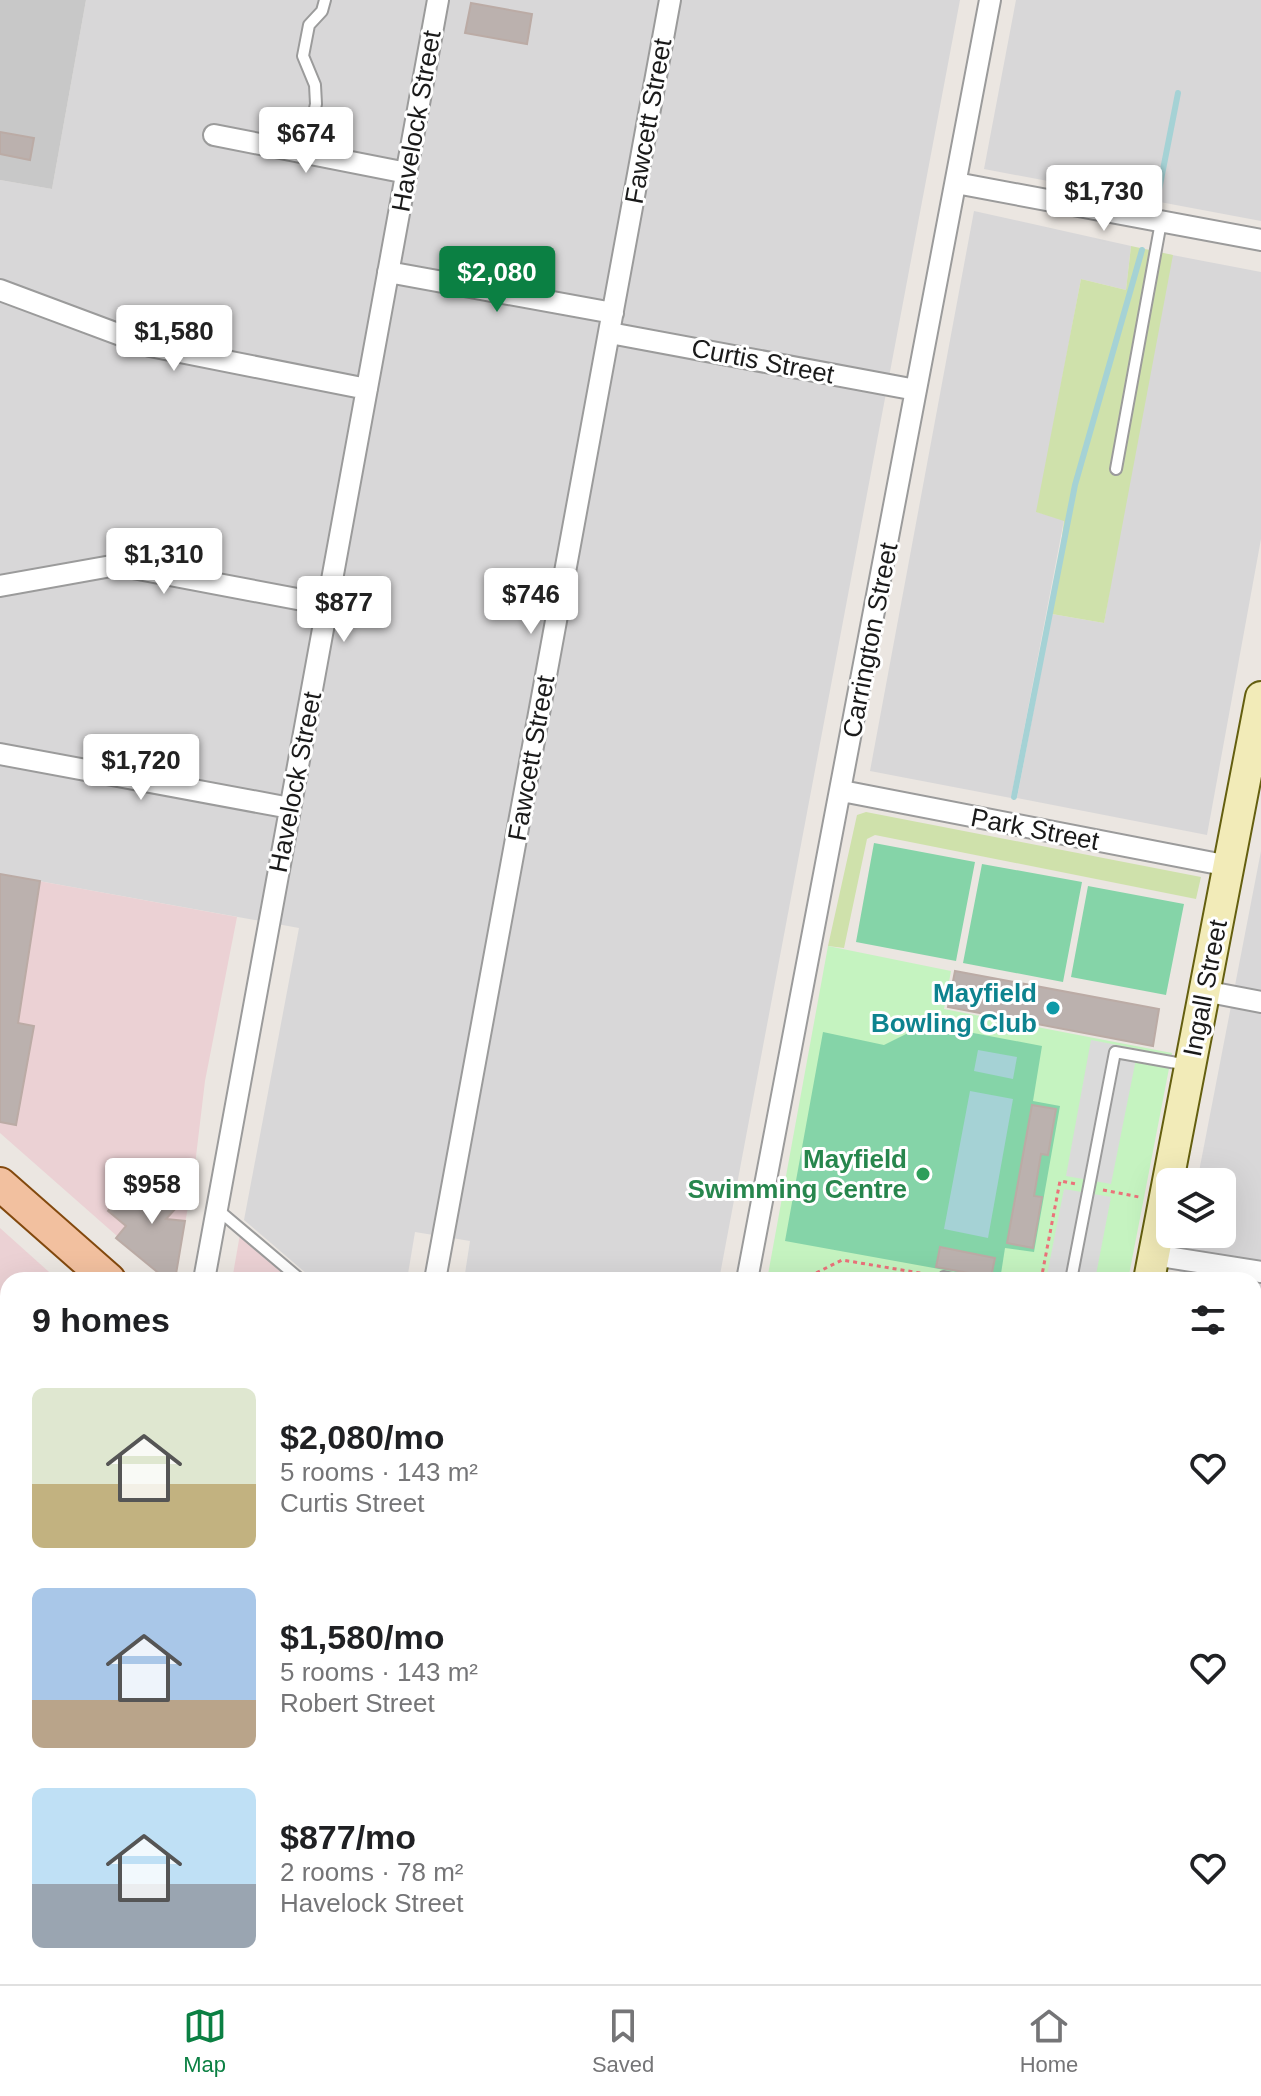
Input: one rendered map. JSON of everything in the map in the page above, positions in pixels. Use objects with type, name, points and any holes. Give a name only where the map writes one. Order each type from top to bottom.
[{"type":"main road","name":"Ingall Street","points":[[1152,1267],[1261,697]]},
{"type":"main road","points":[[0,1184],[100,1272]]},
{"type":"street","name":"Havelock Street","points":[[205,1272],[438,0]]},
{"type":"street","name":"Fawcett Street","points":[[436,1272],[670,0]]},
{"type":"street","name":"Carrington Street","points":[[749,1272],[990,0]]},
{"type":"street","points":[[214,135],[407,173]]},
{"type":"street","points":[[956,183],[1261,240]]},
{"type":"street","name":"Curtis Street","points":[[388,272],[916,390]]},
{"type":"street","points":[[0,290],[150,346],[367,389]]},
{"type":"street","points":[[0,586],[117,565],[329,605]]},
{"type":"street","points":[[0,754],[290,808]]},
{"type":"street","name":"Park Street","points":[[842,791],[1229,866]]},
{"type":"street","points":[[1204,991],[1261,1002]]},
{"type":"street","points":[[1152,1267],[1261,1272]]},
{"type":"lane","points":[[305,153],[316,104],[315,85],[303,56],[309,25],[322,11],[325,0]]},
{"type":"lane","points":[[1116,469],[1161,222]]},
{"type":"lane","points":[[1073,1272],[1115,1052],[1190,1065]]},
{"type":"lane","points":[[217,1209],[292,1272]]},
{"type":"path","points":[[818,1272],[842,1260],[914,1272]]},
{"type":"shaded area","points":[[0,0],[86,0],[52,189],[0,180]]},
{"type":"shaded area","points":[[86,0],[960,0],[721,1272],[465,1272],[470,1241],[415,1232],[408,1272],[305,1272],[244,1220],[299,928],[0,874],[0,180],[52,189]]},
{"type":"shaded area","points":[[1016,0],[1261,0],[1261,221],[984,169]]},
{"type":"shaded area","points":[[974,211],[1131,246],[1126,290],[1081,279],[1037,512],[1064,520],[1011,798],[870,771]]},
{"type":"shaded area","points":[[1167,254],[1261,272],[1261,539],[1207,835],[1017,798],[1052,614],[1104,623]]},
{"type":"shaded area","points":[[1261,851],[1261,1272],[1180,1272],[1184,1248],[1236,1248],[1236,1168],[1200,1168]]},
{"type":"shaded area","points":[[0,874],[237,917],[205,1081],[194,1173],[176,1272],[158,1272],[0,1133]]},
{"type":"shaded area","points":[[1091,1040],[1138,1049],[1111,1184],[1066,1176]]},
{"type":"shaded area","points":[[1064,1189],[1111,1197],[1097,1272],[1048,1272]]},
{"type":"shaded area","points":[[0,1228],[49,1272],[0,1272]]},
{"type":"shaded area","points":[[240,1234],[283,1272],[233,1272]]},
{"type":"green space","points":[[1131,246],[1173,255],[1104,623],[1052,614],[1064,521],[1036,512],[1081,279],[1126,290]]},
{"type":"green space","points":[[866,812],[1201,877],[1196,899],[875,835],[867,839],[844,948],[828,946],[857,815]]},
{"type":"green space","points":[[874,843],[975,862],[956,961],[856,942]]},
{"type":"green space","points":[[982,864],[1082,882],[1063,982],[963,963]]},
{"type":"green space","points":[[1088,886],[1184,904],[1166,995],[1071,977]]},
{"type":"green space","points":[[828,946],[951,971],[944,1009],[1172,1053],[1130,1272],[768,1272]]},
{"type":"green space","name":"Mayfield Swimming Centre","points":[[926,1024],[1042,1046],[1033,1101],[1060,1106],[1034,1252],[1005,1248],[1001,1272],[956,1272],[785,1241],[823,1032],[884,1045]]},
{"type":"water","points":[[978,1050],[1017,1057],[1013,1079],[974,1071]]},
{"type":"water","points":[[970,1091],[1013,1099],[988,1238],[944,1229]]},
{"type":"building","points":[[471,3],[532,14],[527,44],[465,33]]},
{"type":"building","points":[[0,132],[34,138],[30,160],[0,154]]},
{"type":"building","points":[[0,874],[40,881],[18,1023],[34,1026],[16,1125],[0,1122]]},
{"type":"building","name":"Mayfield Bowling Club","points":[[955,971],[1159,1009],[1153,1046],[948,1007]]},
{"type":"building","points":[[1032,1105],[1056,1109],[1048,1155],[1041,1154],[1034,1196],[1042,1197],[1033,1248],[1007,1243]]},
{"type":"building","points":[[136,1179],[154,1195],[168,1181],[186,1197],[166,1219],[185,1221],[176,1272],[157,1272],[116,1238],[126,1226],[108,1211]]},
{"type":"building","points":[[940,1247],[995,1258],[992,1272],[964,1272],[936,1267]]},
{"type":"waterway","points":[[1159,190],[1178,93]]},
{"type":"waterway","points":[[1014,797],[1075,485],[1142,250]]},
{"type":"place","name":"Mayfield Bowling Club","points":[[1053,1008]]},
{"type":"place","name":"Mayfield Swimming Centre","points":[[923,1174]]}]
